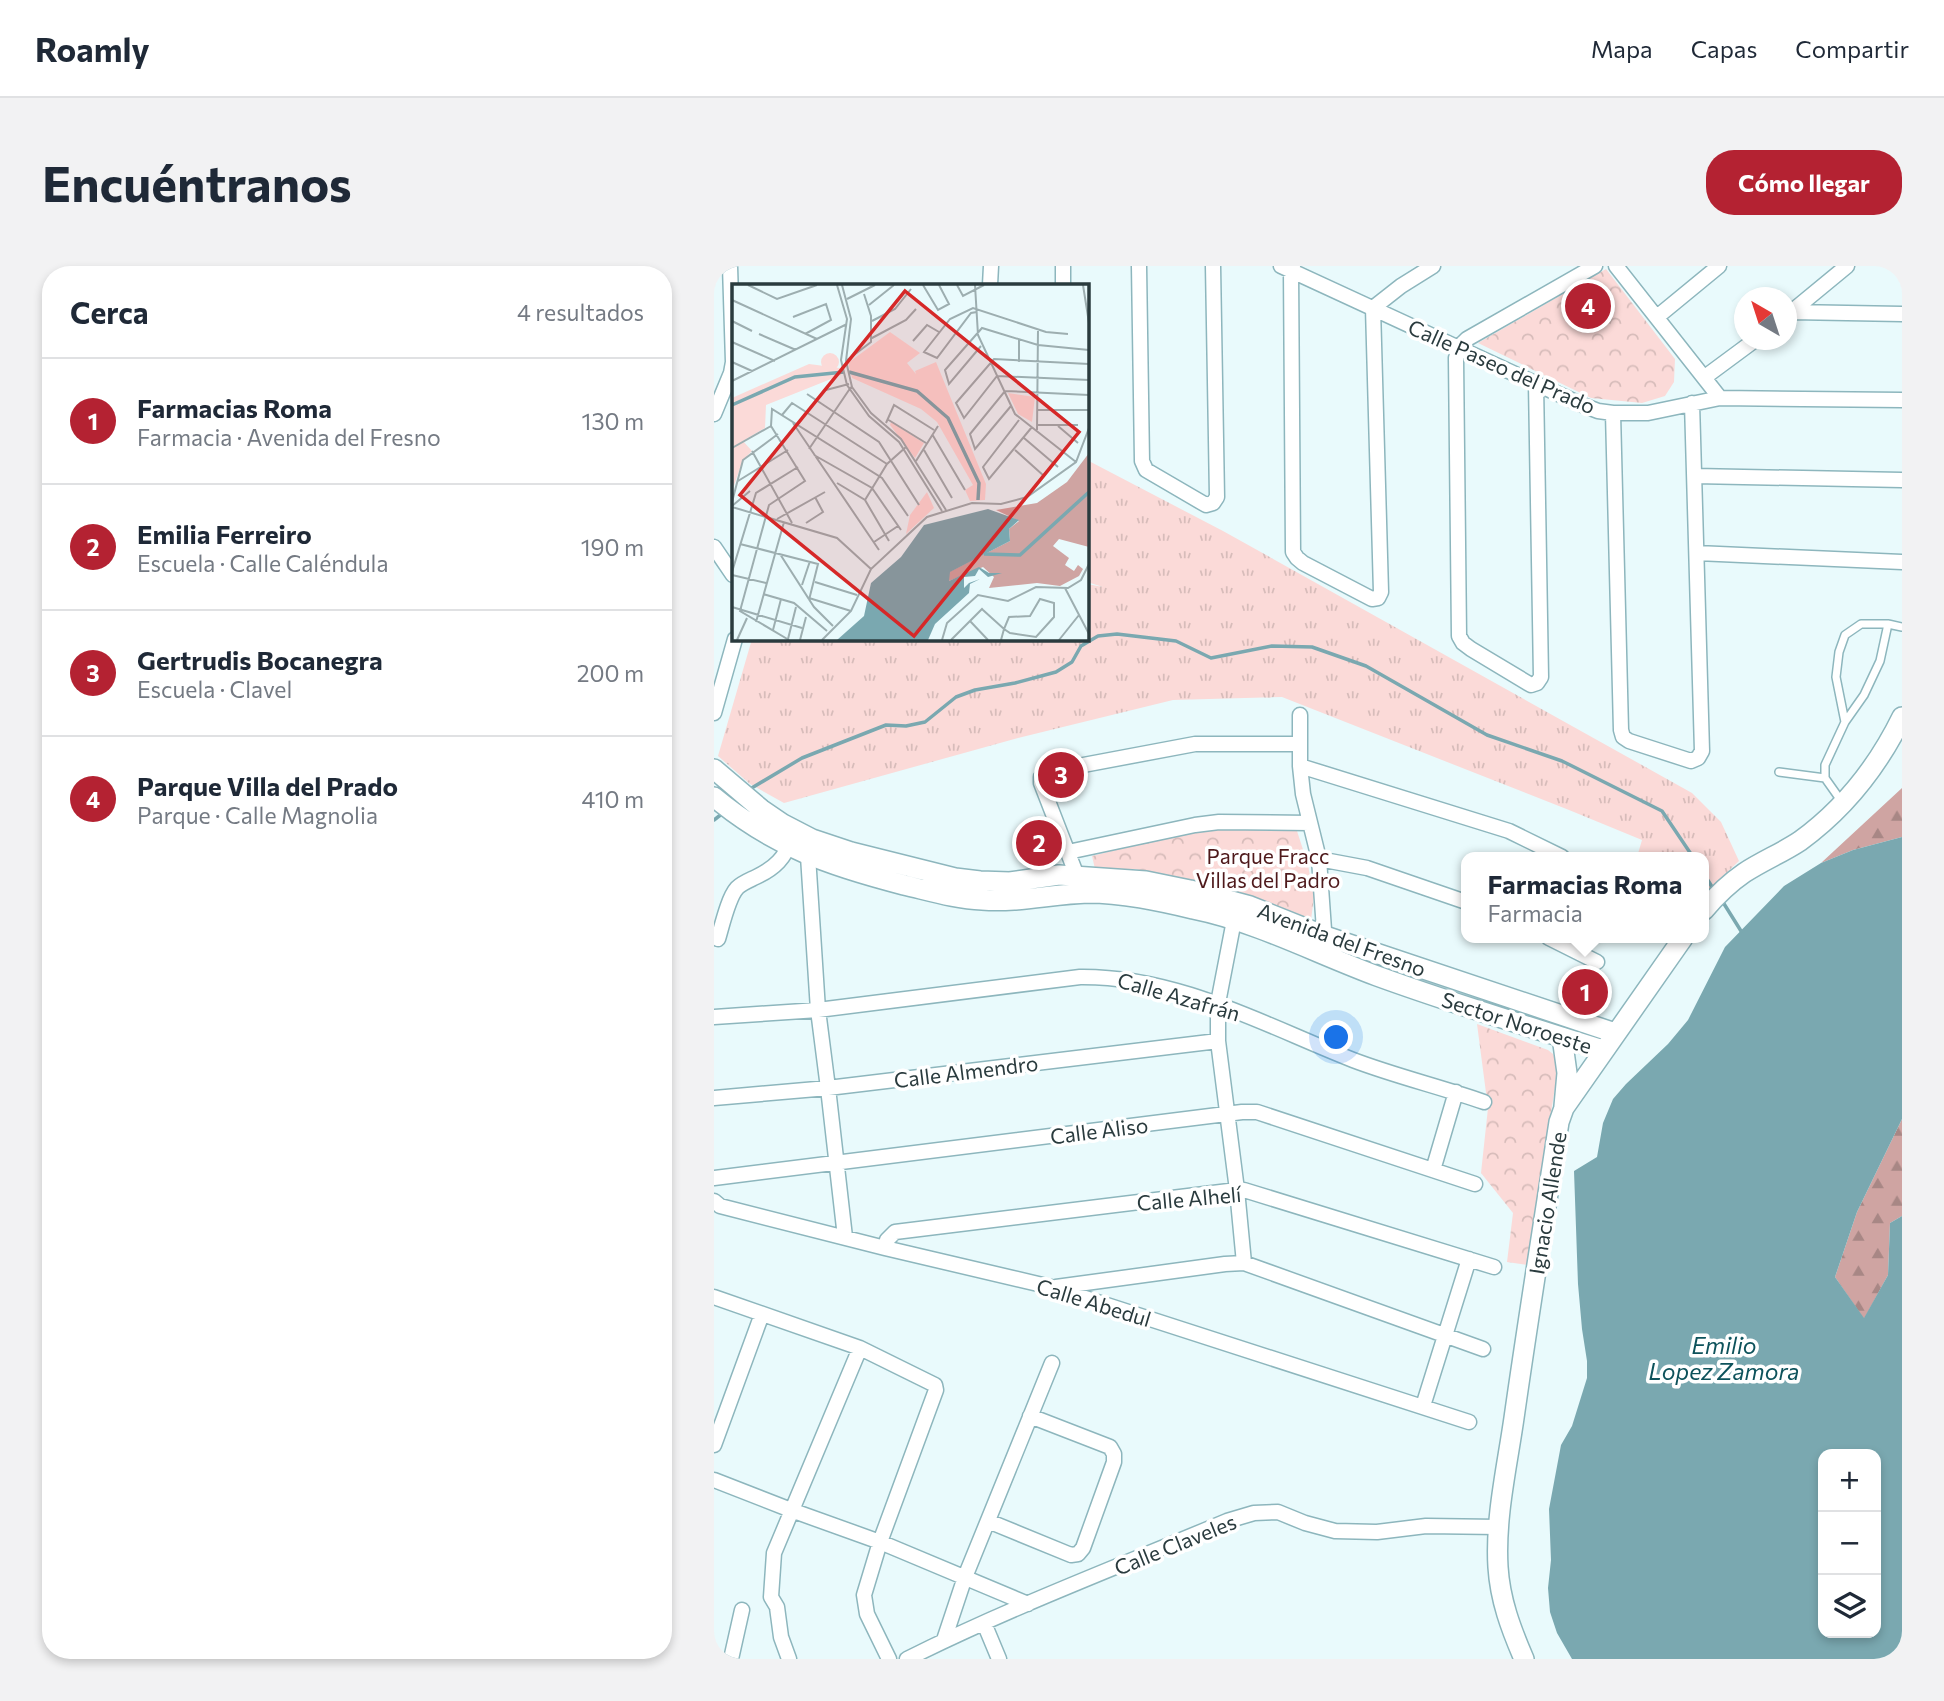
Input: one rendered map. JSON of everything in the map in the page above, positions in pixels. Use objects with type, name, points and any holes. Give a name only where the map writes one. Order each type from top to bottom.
[{"type":"street","points":[[730,266],[732,330]]},
{"type":"street","points":[[990,284],[992,266]]},
{"type":"street","points":[[1063,266],[1063,284]]},
{"type":"street","points":[[1139,266],[1142,461],[1146,470],[1206,505],[1213,503],[1217,497],[1213,266]]},
{"type":"street","points":[[1288,267],[1293,552],[1297,558],[1372,599],[1378,598],[1381,592],[1373,309],[1393,291],[1433,266]]},
{"type":"street","points":[[1536,384],[1541,677],[1537,683],[1531,685],[1463,643],[1459,636],[1456,358],[1459,347],[1467,339],[1595,266]]},
{"type":"street","points":[[1616,266],[1720,397]]},
{"type":"street","points":[[1657,317],[1719,266]]},
{"type":"street","points":[[1797,307],[1847,266]]},
{"type":"street","name":"Calle Paseo del Prado","points":[[1288,267],[1373,309],[1598,411],[1648,413],[1720,397],[1902,400]]},
{"type":"street","points":[[1797,314],[1902,314]]},
{"type":"street","points":[[1704,377],[1741,350]]},
{"type":"street","points":[[714,414],[732,368]]},
{"type":"street","points":[[1613,413],[1623,737],[1691,761],[1698,758],[1702,751],[1692,403]]},
{"type":"street","points":[[1695,476],[1902,480]]},
{"type":"street","points":[[714,547],[732,574]]},
{"type":"street","points":[[1697,553],[1902,562]]},
{"type":"street","points":[[714,713],[735,640]]},
{"type":"street","points":[[1300,715],[1303,794],[1320,859],[1324,956]]},
{"type":"street","points":[[1709,905],[1744,873],[1797,842],[1823,823],[1858,787],[1879,759],[1902,717]]},
{"type":"street","points":[[1077,876],[1041,783],[1041,777],[1046,772],[1195,744],[1300,744]]},
{"type":"street","points":[[1300,766],[1509,831],[1552,852]]},
{"type":"street","name":"Avenida del Fresno","points":[[718,773],[801,843],[955,878],[980,881],[1010,882],[1059,874],[1146,881],[1236,911],[1325,936],[1615,1033]]},
{"type":"street","name":"Avenida del Fresno","points":[[714,797],[744,821],[801,843],[880,879],[939,894],[981,900],[1016,901],[1087,893],[1106,894],[1194,909],[1236,911]]},
{"type":"street","points":[[1068,852],[1219,822],[1310,823]]},
{"type":"street","points":[[718,939],[736,889],[774,867],[801,843]]},
{"type":"street","points":[[801,843],[845,1237]]},
{"type":"street","points":[[1320,859],[1367,868],[1461,900]]},
{"type":"street","points":[[1236,911],[1218,1003],[1218,1041],[1244,1263]]},
{"type":"street","name":"Sector Noroeste","points":[[1236,911],[1282,937],[1324,956],[1603,1050]]},
{"type":"street","points":[[1567,943],[1597,962]]},
{"type":"street","name":"Ignacio Allende","points":[[1524,1659],[1508,1621],[1502,1595],[1498,1566],[1499,1527],[1559,1122],[1564,1108],[1603,1050],[1679,943]]},
{"type":"street","name":"Calle Azafrán","points":[[714,1017],[818,1010],[1080,977],[1108,977],[1218,1003],[1355,1061],[1484,1102]]},
{"type":"street","points":[[1562,1037],[1567,1073],[1564,1108]]},
{"type":"street","name":"Calle Almendro","points":[[714,1098],[828,1088],[1218,1041]]},
{"type":"street","points":[[1433,1170],[1456,1092]]},
{"type":"street","name":"Calle Aliso","points":[[714,1178],[1257,1112],[1475,1184]]},
{"type":"street","name":"Calle Alhelí","points":[[885,1248],[887,1240],[895,1233],[1244,1190],[1494,1267]]},
{"type":"street","name":"Calle Abedul","points":[[714,1201],[720,1206],[1051,1287],[1469,1422]]},
{"type":"street","points":[[1423,1406],[1469,1259]]},
{"type":"street","points":[[1051,1287],[1244,1263],[1483,1349]]},
{"type":"street","points":[[714,1297],[860,1348],[936,1385],[864,1594],[865,1605],[889,1659]]},
{"type":"street","points":[[714,1445],[762,1314]]},
{"type":"street","points":[[789,1659],[781,1637],[777,1607],[771,1597],[774,1553],[860,1348]]},
{"type":"street","points":[[944,1640],[965,1577],[1052,1363]]},
{"type":"street","points":[[988,1521],[1071,1555],[1078,1554],[1083,1548],[1114,1462],[1114,1454],[1110,1447],[1030,1416]]},
{"type":"street","points":[[714,1480],[880,1542],[1028,1604]]},
{"type":"street","name":"Calle Claveles","points":[[907,1659],[944,1640],[1087,1579],[1227,1521],[1254,1513],[1278,1512],[1335,1531],[1377,1532],[1426,1526],[1499,1527]]},
{"type":"street","points":[[1078,1554],[1087,1579]]},
{"type":"street","points":[[731,1659],[742,1609]]},
{"type":"street","points":[[984,1623],[999,1659]]},
{"type":"lane","points":[[1845,722],[1836,677],[1839,652],[1845,635],[1861,624],[1902,627]]},
{"type":"lane","points":[[1843,803],[1825,778],[1825,765],[1845,722],[1864,695],[1880,661],[1888,624]]},
{"type":"lane","points":[[1779,772],[1825,778]]},
{"type":"green space","points":[[1606,269],[1675,359],[1674,382],[1665,396],[1642,403],[1591,398],[1478,343]]},
{"type":"green space","points":[[1088,461],[1223,531],[1692,793],[1721,822],[1739,861],[1709,889],[1709,852],[1638,852],[1642,840],[1282,697],[1173,700],[1018,738],[784,803],[750,784],[718,756],[752,640],[1088,640],[1088,584],[1103,587],[1088,582]]},
{"type":"green space","points":[[1902,788],[1902,837],[1853,850],[1821,863]]},
{"type":"green space","name":"Parque Fracc Villas del Padro","points":[[1216,829],[1297,831],[1308,865],[1314,897],[1311,920],[1281,909],[1135,869],[1095,869],[1092,856],[1167,837]]},
{"type":"green space","points":[[1477,1024],[1548,1050],[1553,1054],[1558,1067],[1528,1265],[1507,1262],[1513,1213],[1481,1173],[1488,1108]]},
{"type":"green space","points":[[1902,1119],[1902,1216],[1890,1223],[1888,1275],[1864,1319],[1835,1277],[1857,1212]]},
{"type":"water","name":"Emilio Lopez Zamora","points":[[1902,837],[1902,1119],[1857,1212],[1835,1277],[1864,1318],[1888,1275],[1890,1223],[1902,1216],[1902,1659],[1572,1659],[1557,1633],[1550,1612],[1548,1588],[1551,1560],[1549,1509],[1561,1445],[1572,1426],[1587,1378],[1578,1284],[1574,1171],[1597,1157],[1603,1123],[1613,1099],[1688,1020],[1725,947],[1784,886],[1821,863],[1853,850]]},
{"type":"waterway","points":[[750,789],[802,758],[886,725],[906,726],[925,722],[956,697],[975,690],[1056,672],[1072,662],[1081,646],[1098,636],[1117,634],[1176,641],[1211,658],[1272,646],[1312,647],[1366,666],[1487,735],[1562,761],[1662,811],[1690,852]]},
{"type":"waterway","points":[[714,820],[723,813]]},
{"type":"waterway","points":[[1709,882],[1714,890]]},
{"type":"waterway","points":[[1721,899],[1741,931]]},
{"type":"place","name":"Parque Villa del Prado","points":[[1588,306]]},
{"type":"place","name":"Gertrudis Bocanegra","points":[[1061,775]]},
{"type":"place","name":"Emilia Ferreiro","points":[[1039,843]]},
{"type":"place","name":"Farmacias Roma","points":[[1585,992]]}]
